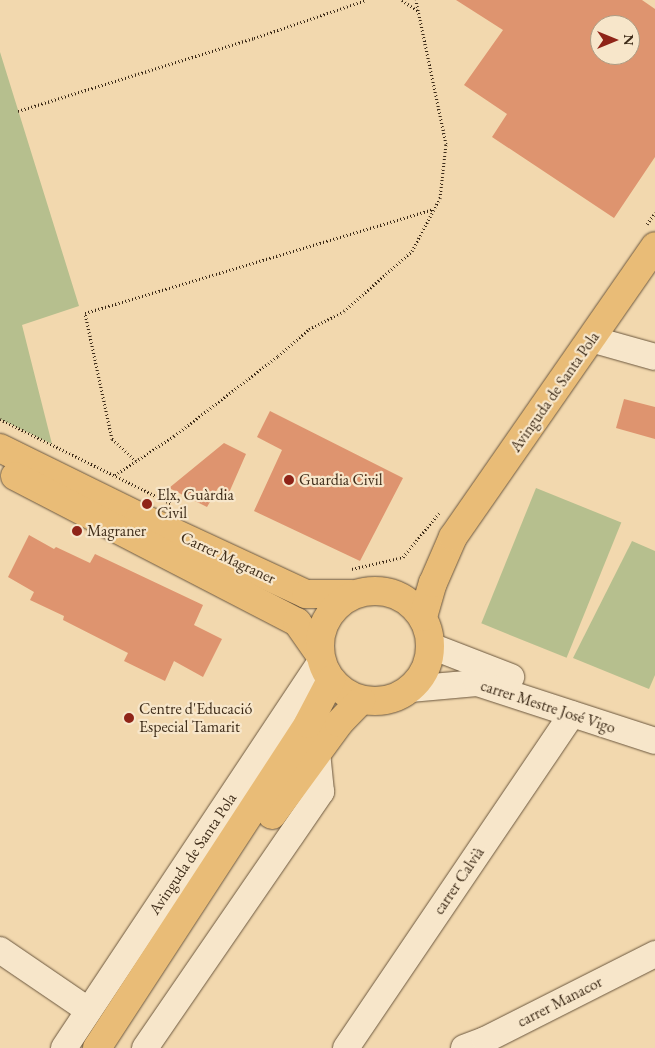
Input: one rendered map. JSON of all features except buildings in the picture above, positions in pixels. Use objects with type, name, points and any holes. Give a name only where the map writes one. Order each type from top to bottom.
[{"type":"main road","name":"Avinguda de Santa Pola","points":[[392,594],[423,571],[453,537],[591,340],[650,237]]},
{"type":"main road","name":"Carrer Magraner","points":[[0,448],[140,517],[306,594],[348,582]]},
{"type":"main road","name":"Carrer Magraner","points":[[0,469],[297,622],[324,665]]},
{"type":"main road","name":"Avinguda de Santa Pola","points":[[423,617],[432,583],[453,537]]},
{"type":"main road","points":[[348,582],[368,590],[382,590],[392,594],[406,600],[423,617],[431,646],[427,666],[410,689],[394,698],[379,702],[361,700],[349,695],[324,665],[322,628],[348,582]]},
{"type":"main road","name":"Avinguda de Santa Pola","points":[[97,1048],[308,724],[324,665]]},
{"type":"main road","points":[[118,1048],[290,787],[361,700]]},
{"type":"street","points":[[591,340],[655,357]]},
{"type":"street","name":"carrer Mestre José Vigo","points":[[431,646],[655,728]]},
{"type":"street","name":"Avinguda de Santa Pola","points":[[64,1048],[324,665]]},
{"type":"street","name":"carrer Mestre José Vigo","points":[[410,689],[477,683],[655,741]]},
{"type":"street","name":"carrer Calvià","points":[[346,1048],[572,714]]},
{"type":"street","points":[[145,1048],[321,792],[317,752]]},
{"type":"street","points":[[0,950],[88,1010]]},
{"type":"street","name":"carrer Manacor","points":[[464,1048],[485,1040],[655,954]]},
{"type":"path","points":[[18,110],[254,38],[366,0]]},
{"type":"path","points":[[402,0],[418,11]]},
{"type":"path","points":[[114,475],[181,430],[278,356],[309,329],[344,311],[412,251],[440,198],[446,144],[416,0]]},
{"type":"path","points":[[136,461],[112,439],[84,313],[434,210]]},
{"type":"path","points":[[650,237],[655,213]]},
{"type":"path","points":[[0,419],[177,506]]},
{"type":"path","points":[[348,582],[361,568],[403,557],[440,512]]},
{"type":"green space","points":[[0,52],[79,306],[22,325],[52,444],[0,419]]},
{"type":"green space","points":[[536,488],[621,522],[567,658],[481,623]]},
{"type":"green space","points":[[632,541],[655,551],[655,675],[649,689],[573,658]]},
{"type":"place","name":"Guardia Civil","points":[[289,480]]},
{"type":"place","name":"Elx, Guàrdia Civil","points":[[147,504]]},
{"type":"place","name":"Magraner","points":[[77,531]]},
{"type":"place","name":"Centre d'Educació Especial Tamarit","points":[[129,718]]}]
